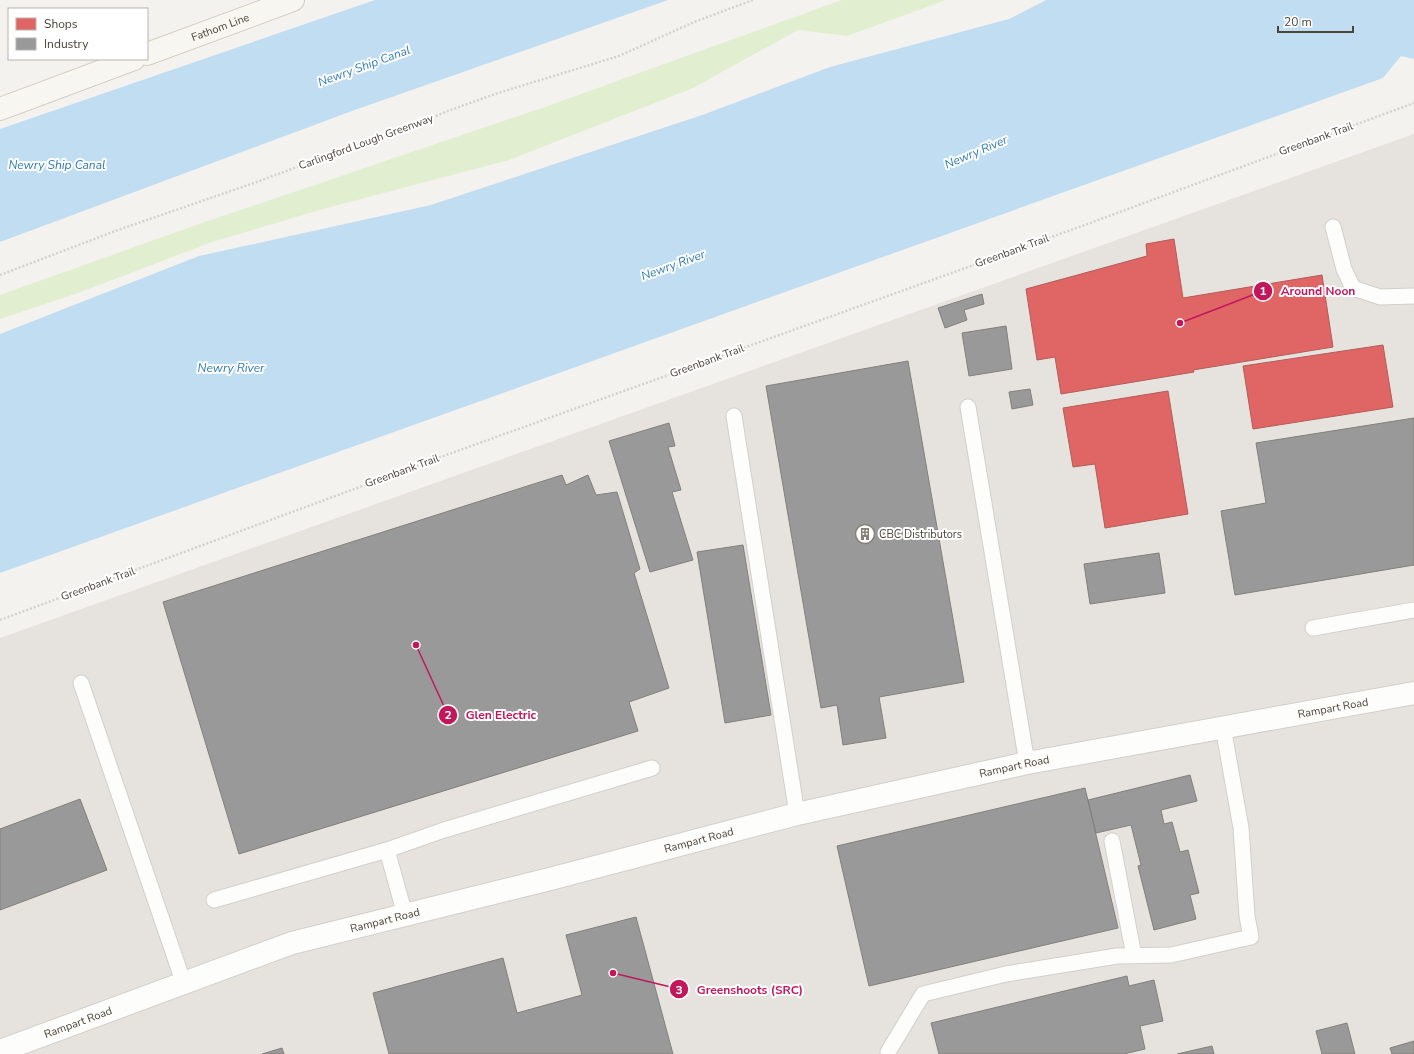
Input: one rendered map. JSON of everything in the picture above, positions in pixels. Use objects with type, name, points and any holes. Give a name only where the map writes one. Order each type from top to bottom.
[{"type":"main road","name":"Fathom Line","points":[[148,54],[287,1]]},
{"type":"main road","points":[[0,109],[131,60]]},
{"type":"street","name":"Rampart Road","points":[[0,1051],[292,943],[550,879],[797,814],[1027,763],[1414,693]]},
{"type":"lane","points":[[1332,227],[1344,269],[1353,288],[1380,296],[1414,296]]},
{"type":"lane","points":[[968,407],[1027,763]]},
{"type":"lane","points":[[734,416],[797,814]]},
{"type":"lane","points":[[1313,628],[1414,610]]},
{"type":"lane","points":[[81,683],[184,984]]},
{"type":"lane","points":[[888,1052],[923,994],[1006,974],[1117,956],[1171,955],[1251,937],[1241,828],[1223,727]]},
{"type":"lane","points":[[214,900],[387,850],[444,830],[652,768]]},
{"type":"lane","points":[[1112,841],[1134,956]]},
{"type":"lane","points":[[387,850],[405,915]]},
{"type":"path","name":"Carlingford Lough Greenway","points":[[0,275],[118,230],[404,130],[445,112],[498,93],[619,56],[694,22],[753,0]]},
{"type":"path","name":"Greenbank Trail","points":[[0,620],[449,454],[1082,226],[1414,103]]},
{"type":"shaded area","points":[[1414,134],[1414,1054],[0,1054],[0,638]]},
{"type":"shaded area","points":[[669,688],[720,690],[725,723],[729,725],[732,731],[743,803],[374,895],[262,929],[216,950],[200,952],[186,940],[166,876],[638,731],[629,702]]},
{"type":"shaded area","points":[[1414,717],[1414,989],[1292,1022],[1259,825],[1289,825],[1277,755],[1280,736],[1301,728]]},
{"type":"green space","points":[[842,0],[946,0],[847,36],[798,30],[693,88],[509,160],[323,209],[212,242],[78,293],[0,319],[0,295],[199,224],[545,107]]},
{"type":"water","name":"Newry Ship Canal","points":[[375,0],[668,0],[352,111],[0,242],[0,129]]},
{"type":"water","name":"Newry River","points":[[1046,0],[1414,0],[1414,59],[1401,56],[1383,78],[0,573],[0,334],[199,256],[431,205],[705,114],[830,67],[1009,19]]},
{"type":"building: Shops","points":[[1174,239],[1183,298],[1322,275],[1333,347],[1061,394],[1055,357],[1037,360],[1026,289],[1147,256],[1146,244]]},
{"type":"building: Shops","points":[[1383,345],[1393,407],[1253,429],[1243,366]]},
{"type":"building: Shops","points":[[1168,391],[1188,514],[1105,528],[1095,464],[1073,467],[1063,408]]},
{"type":"building: Industry","points":[[982,294],[984,304],[964,310],[967,320],[945,328],[938,308]]},
{"type":"building: Industry","points":[[1006,326],[1012,369],[969,376],[962,333]]},
{"type":"building: Industry","name":"CBC Distributors","points":[[908,361],[964,682],[879,697],[886,738],[843,745],[837,705],[821,708],[766,386]]},
{"type":"building: Industry","points":[[1030,389],[1033,405],[1012,409],[1009,392]]},
{"type":"building: Industry","points":[[1414,418],[1414,565],[1235,595],[1221,511],[1266,503],[1256,443]]},
{"type":"building: Industry","points":[[669,423],[675,446],[668,447],[681,490],[672,492],[693,560],[650,572],[609,441]]},
{"type":"building: Industry","points":[[562,475],[566,485],[588,475],[596,495],[617,492],[640,569],[634,573],[669,688],[629,702],[638,731],[239,854],[163,602]]},
{"type":"building: Industry","points":[[743,545],[771,715],[725,723],[697,552]]},
{"type":"building: Industry","points":[[1159,553],[1165,593],[1090,604],[1084,564]]},
{"type":"building: Industry","points":[[1190,775],[1197,801],[1161,810],[1164,824],[1172,822],[1180,852],[1188,850],[1199,893],[1190,895],[1196,919],[1154,930],[1138,866],[1141,865],[1131,825],[1096,833],[1088,800]]},
{"type":"building: Industry","points":[[1085,788],[1118,928],[869,986],[837,846]]},
{"type":"building: Industry","points":[[80,799],[107,870],[0,910],[0,829]]},
{"type":"building: Industry","points":[[636,917],[673,1054],[389,1054],[373,993],[503,958],[517,1013],[582,995],[566,935]]},
{"type":"building: Industry","points":[[1127,976],[1129,986],[1154,980],[1163,1021],[1140,1026],[1145,1049],[1124,1054],[939,1054],[931,1023]]},
{"type":"building: Industry","points":[[1347,1023],[1355,1054],[1322,1054],[1316,1031]]},
{"type":"building: Industry","points":[[1414,1041],[1414,1054],[1392,1054],[1390,1048]]},
{"type":"building: Industry","points":[[1212,1046],[1214,1054],[1177,1054]]},
{"type":"building: Industry","points":[[282,1048],[284,1054],[262,1054]]},
{"type":"place","name":"Around Noon","points":[[1180,323]]},
{"type":"place","name":"CBC Distributors","points":[[865,534]]},
{"type":"place","name":"Glen Electric","points":[[416,645]]},
{"type":"place","name":"Greenshoots (SRC)","points":[[613,973]]}]
